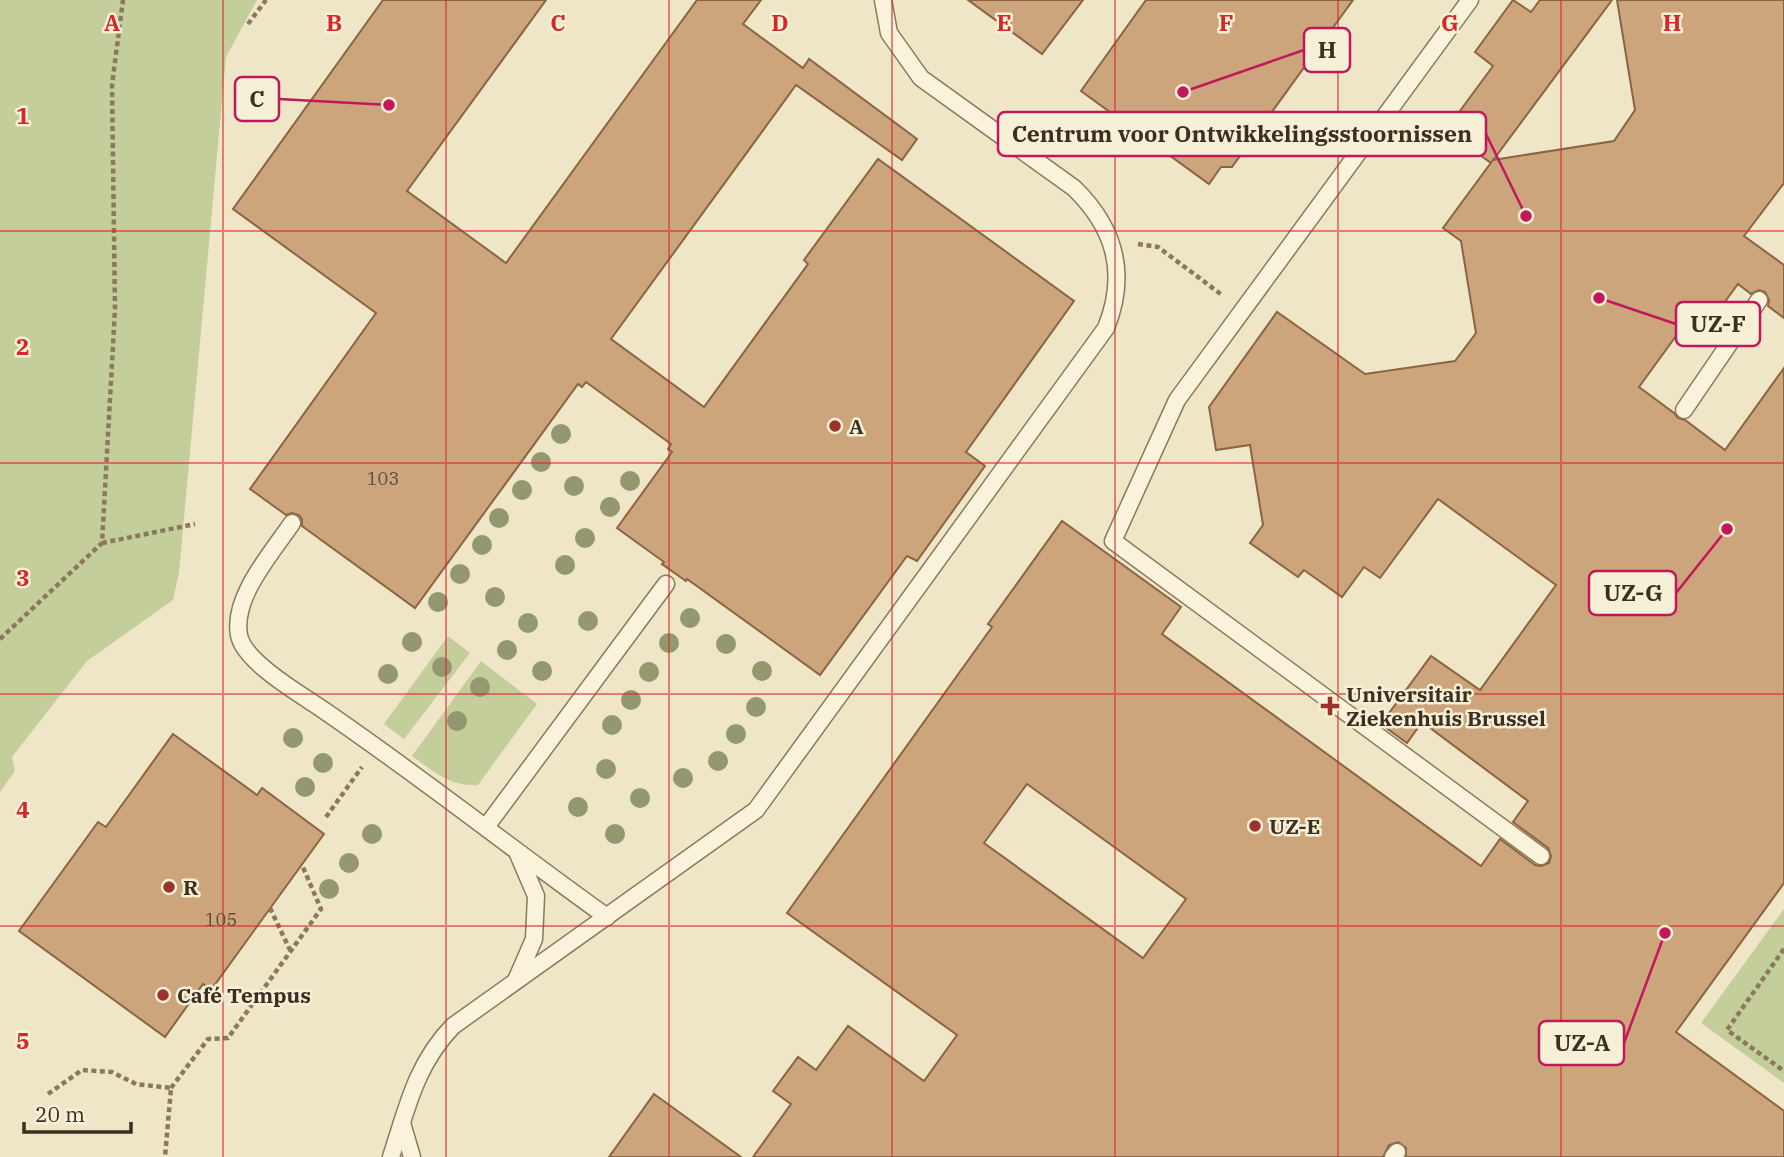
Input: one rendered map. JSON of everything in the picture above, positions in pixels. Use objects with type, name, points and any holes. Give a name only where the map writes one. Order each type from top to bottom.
[{"type":"lane","points":[[391,1157],[423,1066],[436,1044],[453,1026],[756,810],[1106,328],[1115,301],[1116,264],[1110,239],[1092,205],[1074,188],[921,78],[889,33],[883,0]]},
{"type":"lane","points":[[1470,0],[1177,400],[1112,541],[1541,856]]},
{"type":"lane","points":[[1684,410],[1759,300]]},
{"type":"lane","points":[[292,523],[251,584],[240,607],[239,637],[260,666],[377,747],[607,918]]},
{"type":"lane","points":[[486,827],[666,584]]},
{"type":"lane","points":[[517,852],[536,896],[534,939],[517,978]]},
{"type":"lane","points":[[402,1123],[412,1157]]},
{"type":"path","points":[[102,543],[114,309],[112,85],[123,0]]},
{"type":"path","points":[[248,24],[266,0]]},
{"type":"path","points":[[1110,239],[1158,247],[1244,311]]},
{"type":"path","points":[[0,639],[102,543],[195,524]]},
{"type":"path","points":[[326,817],[377,747]]},
{"type":"path","points":[[165,1157],[171,1088],[208,1039],[228,1038],[321,909],[302,865]]},
{"type":"path","points":[[270,908],[290,951]]},
{"type":"path","points":[[1784,949],[1727,1030],[1784,1071]]},
{"type":"path","points":[[48,1094],[82,1070],[112,1072],[136,1084],[171,1088]]},
{"type":"green space","points":[[0,0],[257,0],[226,57],[179,573],[173,600],[87,661],[12,757],[15,771],[0,792]]},
{"type":"green space","points":[[448,636],[470,653],[404,739],[384,724]]},
{"type":"green space","points":[[481,661],[537,704],[478,785],[468,785],[442,777],[412,756]]},
{"type":"green space","points":[[1784,909],[1784,1083],[1701,1023]]},
{"type":"building","points":[[383,0],[546,0],[407,191],[506,263],[697,0],[761,0],[743,24],[803,68],[809,59],[917,139],[902,160],[796,85],[611,339],[704,407],[808,264],[804,260],[878,159],[1074,301],[966,452],[985,466],[917,561],[907,556],[820,675],[662,564],[664,562],[617,528],[672,452],[668,449],[671,444],[586,382],[582,387],[578,384],[415,608],[302,526],[299,515],[286,515],[250,489],[376,313],[233,209]]},
{"type":"building","points":[[968,0],[1083,0],[1042,54]]},
{"type":"building","points":[[1146,0],[1353,0],[1232,167],[1221,167],[1209,184],[1081,91]]},
{"type":"building","points":[[1513,0],[1531,12],[1540,0],[1612,0],[1491,163],[1446,130],[1493,66],[1475,52]]},
{"type":"building","name":"Universitair Ziekenhuis Brussel","points":[[1617,0],[1784,0],[1784,183],[1744,236],[1784,265],[1784,318],[1768,306],[1769,300],[1765,292],[1759,290],[1751,294],[1738,284],[1716,314],[1700,303],[1639,387],[1725,450],[1784,368],[1784,883],[1676,1032],[1784,1111],[1784,1157],[1406,1157],[1406,1148],[1398,1142],[1389,1145],[1383,1157],[753,1157],[791,1104],[773,1091],[798,1057],[816,1070],[848,1026],[924,1081],[957,1035],[787,913],[992,627],[988,624],[1062,521],[1181,607],[1162,634],[1481,866],[1500,839],[1535,865],[1549,863],[1551,856],[1548,848],[1513,822],[1528,801],[1422,722],[1407,743],[1381,724],[1431,656],[1480,690],[1556,585],[1438,499],[1380,578],[1364,567],[1342,597],[1304,570],[1298,577],[1250,543],[1263,525],[1250,445],[1216,450],[1209,407],[1277,312],[1365,374],[1455,361],[1476,333],[1461,241],[1443,228],[1493,160],[1614,141],[1635,110]],"holes":[[[1027,784],[1186,899],[1143,958],[984,843]]]},
{"type":"building","name":"R","points":[[173,734],[257,795],[262,788],[324,834],[211,990],[203,984],[165,1037],[19,931],[98,822],[106,827]]},
{"type":"building","points":[[654,1094],[741,1157],[609,1157]]},
{"type":"place","name":"H","points":[[1183,92]]},
{"type":"place","name":"C","points":[[389,105]]},
{"type":"place","name":"Centrum voor Ontwikkelingsstoornissen","points":[[1526,216]]},
{"type":"place","name":"UZ-F","points":[[1599,298]]},
{"type":"place","name":"A","points":[[835,426]]},
{"type":"place","name":"UZ-G","points":[[1727,529]]},
{"type":"place","name":"Universitair Ziekenhuis Brussel","points":[[1330,706]]},
{"type":"place","name":"UZ-E","points":[[1255,826]]},
{"type":"place","name":"R","points":[[169,887]]},
{"type":"place","name":"UZ-A","points":[[1665,933]]},
{"type":"place","name":"Café Tempus","points":[[163,995]]}]
